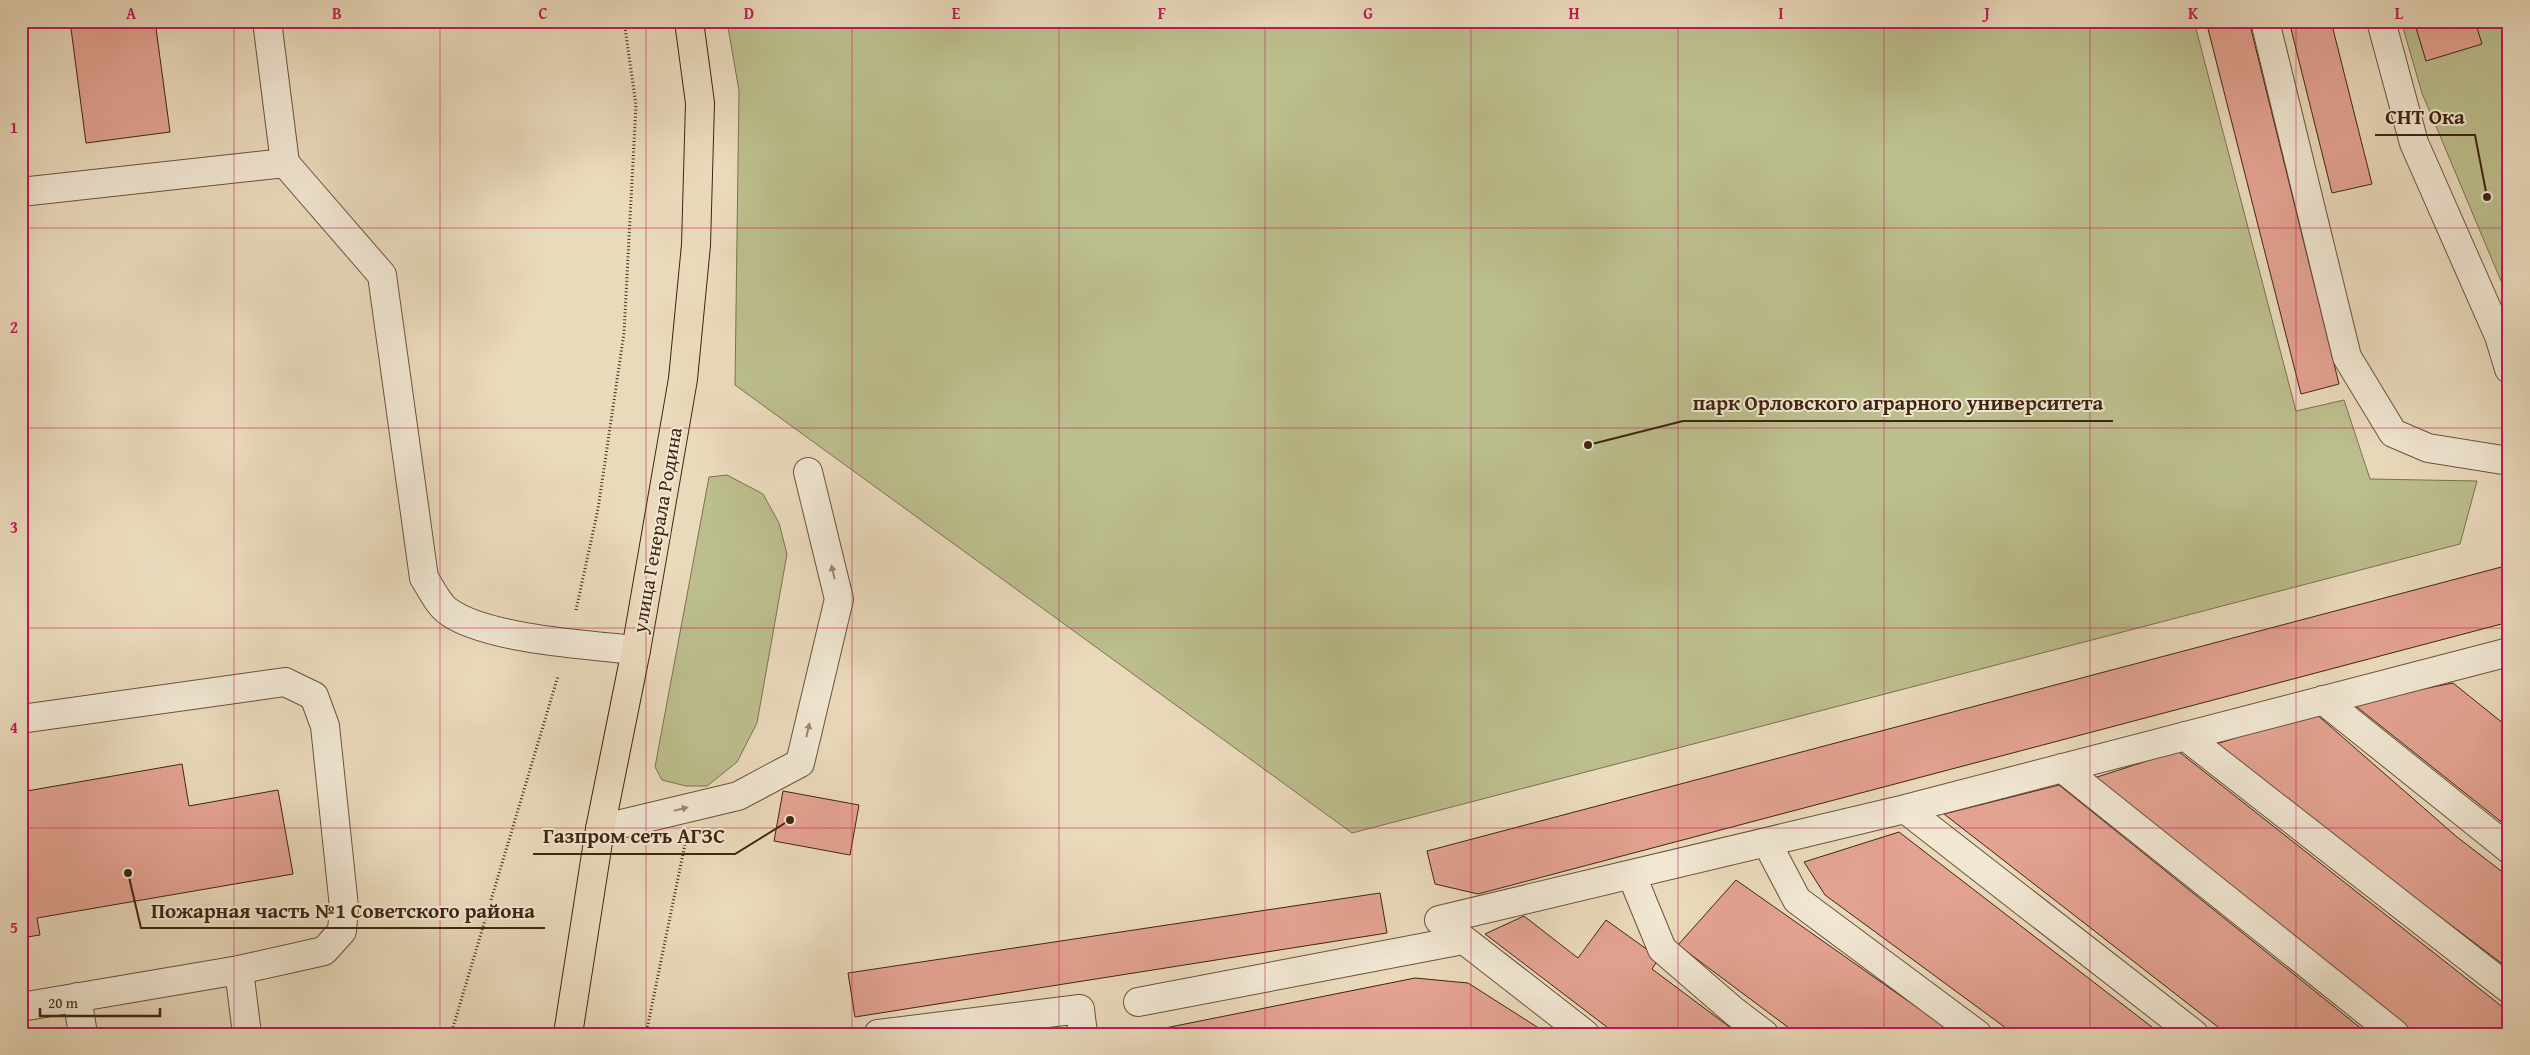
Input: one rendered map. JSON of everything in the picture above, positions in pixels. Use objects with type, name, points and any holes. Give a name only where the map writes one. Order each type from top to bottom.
[{"type":"main road","name":"улица Генерала Родина","points":[[568,1034],[600,829],[636,650],[683,379],[696,245],[700,103],[689,21]]},
{"type":"street","points":[[267,21],[285,163],[382,275],[424,578],[448,612],[481,628],[568,643],[636,650]]},
{"type":"street","points":[[2265,21],[2348,357],[2393,433],[2428,448],[2509,461]]},
{"type":"street","points":[[2381,21],[2414,143],[2498,306],[2498,336],[2509,369]]},
{"type":"street","points":[[21,192],[285,163]]},
{"type":"street","points":[[600,829],[738,796],[800,763],[839,599],[808,472]]},
{"type":"street","points":[[1585,1034],[1439,920],[1632,876],[1905,809],[2509,652]]},
{"type":"street","points":[[21,720],[285,682],[314,696],[325,726],[344,907],[342,931],[324,951],[240,970],[21,1007]]},
{"type":"street","points":[[2323,700],[2509,849]]},
{"type":"street","points":[[2184,736],[2509,989]]},
{"type":"street","points":[[2062,768],[2395,1034]]},
{"type":"street","points":[[1905,809],[2194,1034]]},
{"type":"street","points":[[1767,843],[1797,900],[1977,1034]]},
{"type":"street","points":[[1632,876],[1662,949],[1734,1012],[1764,1034]]},
{"type":"street","points":[[1138,1002],[1463,940]]},
{"type":"street","points":[[240,970],[247,1034]]},
{"type":"street","points":[[77,997],[83,1034]]},
{"type":"street","points":[[878,1034],[945,1030],[1080,1010],[1083,1034]]},
{"type":"path","points":[[451,1034],[568,643],[598,509],[624,333],[636,105],[624,21]]},
{"type":"path","points":[[646,1034],[693,806]]},
{"type":"green space","points":[[727,21],[2194,21],[2296,411],[2344,400],[2370,479],[2477,481],[2460,544],[1352,833],[735,385],[739,91]]},
{"type":"green space","points":[[2401,21],[2509,21],[2509,300],[2422,93]]},
{"type":"green space","points":[[727,475],[763,494],[779,523],[787,554],[757,723],[737,762],[707,786],[686,786],[662,780],[655,767],[709,477]]},
{"type":"building","points":[[70,21],[155,21],[170,132],[86,143]]},
{"type":"building","points":[[2206,21],[2249,21],[2339,384],[2301,394]]},
{"type":"building","points":[[2289,21],[2331,21],[2372,184],[2332,193]]},
{"type":"building","points":[[2414,21],[2475,21],[2482,44],[2426,61]]},
{"type":"building","points":[[2509,565],[2509,622],[1478,894],[1435,884],[1427,851]]},
{"type":"building","points":[[2453,683],[2509,728],[2509,828],[2352,703]]},
{"type":"building","points":[[2315,713],[2457,837],[2509,877],[2509,969],[2213,745]]},
{"type":"building","points":[[2178,751],[2509,1012],[2509,1034],[2416,1034],[2094,778]]},
{"type":"building","points":[[182,764],[189,806],[278,790],[293,874],[37,918],[40,935],[21,938],[21,792]]},
{"type":"building","points":[[2059,785],[2368,1034],[2227,1034],[1944,814]]},
{"type":"building","points":[[783,791],[859,805],[850,855],[774,841]]},
{"type":"building","points":[[1899,832],[2161,1034],[2014,1034],[1825,895],[1804,862]]},
{"type":"building","points":[[1736,880],[1955,1034],[1797,1034],[1678,945]]},
{"type":"building","points":[[1380,893],[1387,933],[855,1017],[848,973]]},
{"type":"building","points":[[1524,916],[1578,958],[1606,920],[1659,958],[1652,969],[1739,1034],[1616,1034],[1485,934]]},
{"type":"building","points":[[1415,978],[1468,983],[1548,1034],[1135,1034]]},
{"type":"place","name":"СНТ Ока","points":[[2487,197]]},
{"type":"place","name":"парк Орловского аграрного университета","points":[[1588,445]]},
{"type":"place","name":"Газпром сеть АГЗС","points":[[790,820]]},
{"type":"place","name":"Пожарная часть №1 Советского района","points":[[128,873]]}]
